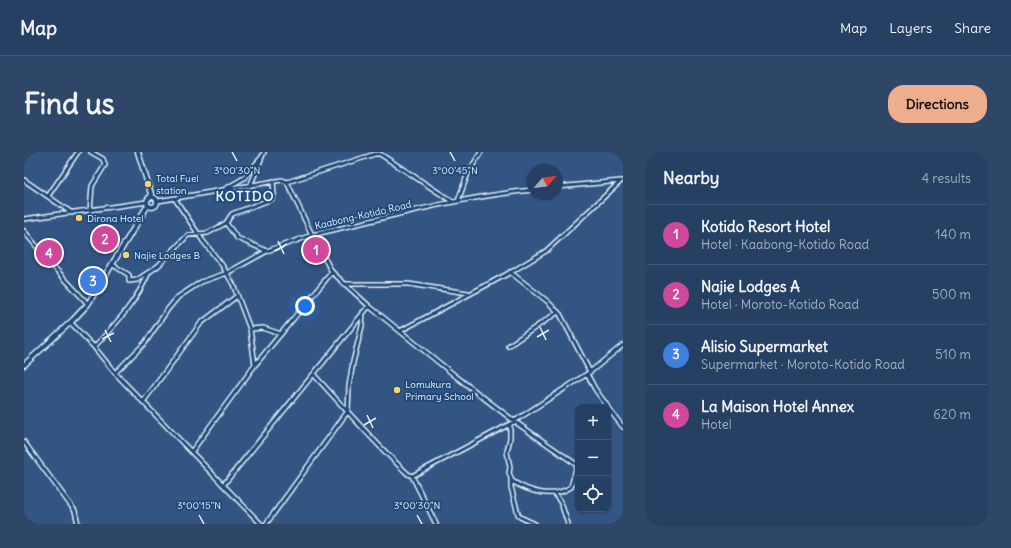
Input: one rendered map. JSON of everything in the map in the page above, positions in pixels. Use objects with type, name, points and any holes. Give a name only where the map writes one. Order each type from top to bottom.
[{"type":"main road","points":[[138,152],[152,197],[158,201],[156,205],[149,205]]},
{"type":"main road","points":[[24,365],[71,323],[88,304],[145,212],[149,205],[149,198],[152,197]]},
{"type":"street","points":[[48,196],[78,152]]},
{"type":"street","points":[[90,211],[92,186],[106,165],[103,159],[91,152]]},
{"type":"street","points":[[250,186],[264,152]]},
{"type":"street","points":[[458,201],[468,173],[481,152]]},
{"type":"street","points":[[158,201],[273,181],[282,180],[287,182],[375,153],[384,155],[453,202]]},
{"type":"street","points":[[222,191],[244,178],[261,158]]},
{"type":"street","points":[[24,180],[72,213]]},
{"type":"street","points":[[113,265],[130,275],[129,280],[136,280],[158,266],[188,235],[208,233],[226,223],[232,214],[272,199],[274,195],[273,181]]},
{"type":"street","points":[[563,186],[622,181]]},
{"type":"street","points":[[400,330],[510,272],[546,250],[622,181]]},
{"type":"street","name":"Kaabong-Kotido Road","points":[[287,182],[312,235],[453,202],[495,194],[527,191]]},
{"type":"street","points":[[175,199],[227,273],[238,296],[250,329],[255,365]]},
{"type":"street","points":[[24,219],[149,205]]},
{"type":"street","points":[[226,223],[237,238],[267,251]]},
{"type":"street","points":[[24,231],[51,264],[88,304]]},
{"type":"street","points":[[115,373],[145,343],[178,297],[201,282],[227,273],[267,251],[312,235],[332,272],[369,306],[400,330],[436,362],[514,421],[577,465],[571,486],[555,494],[540,492],[516,483],[511,479]]},
{"type":"street","points":[[94,347],[116,325],[142,290],[149,272]]},
{"type":"street","points":[[192,451],[255,365],[332,272]]},
{"type":"street","points":[[510,272],[547,301],[558,312],[589,373],[595,389],[606,404]]},
{"type":"street","points":[[344,284],[408,284],[469,293]]},
{"type":"street","points":[[142,402],[201,324],[238,296]]},
{"type":"street","points":[[224,484],[369,306]]},
{"type":"street","points":[[266,524],[348,411],[353,362],[362,326],[363,312]]},
{"type":"street","points":[[508,346],[558,312]]},
{"type":"street","points":[[71,323],[142,402],[192,451],[261,524]]},
{"type":"street","points":[[250,329],[263,328],[281,334]]},
{"type":"street","points":[[412,476],[510,424],[589,373],[623,345]]},
{"type":"street","points":[[314,375],[348,411],[371,439],[412,476],[436,524]]},
{"type":"street","points":[[611,411],[623,426]]},
{"type":"street","points":[[510,424],[510,438],[507,452],[511,487],[518,514],[535,524]]},
{"type":"street","points":[[24,442],[75,511],[78,524]]},
{"type":"street","points":[[555,494],[561,503],[568,524]]},
{"type":"place","name":"Total Fuel station","points":[[148,184]]},
{"type":"place","name":"Dirona Hotel","points":[[79,218]]},
{"type":"place","name":"Najie Lodges A","points":[[105,239]]},
{"type":"place","name":"Kotido Resort Hotel","points":[[316,250]]},
{"type":"place","name":"La Maison Hotel Annex","points":[[49,253]]},
{"type":"place","name":"Najie Lodges B","points":[[126,255]]},
{"type":"place","name":"Alisio Supermarket","points":[[93,281]]},
{"type":"place","name":"Lomukura Primary School","points":[[397,390]]},
{"type":"district","name":"KOTIDO","points":[[245,196]]}]
